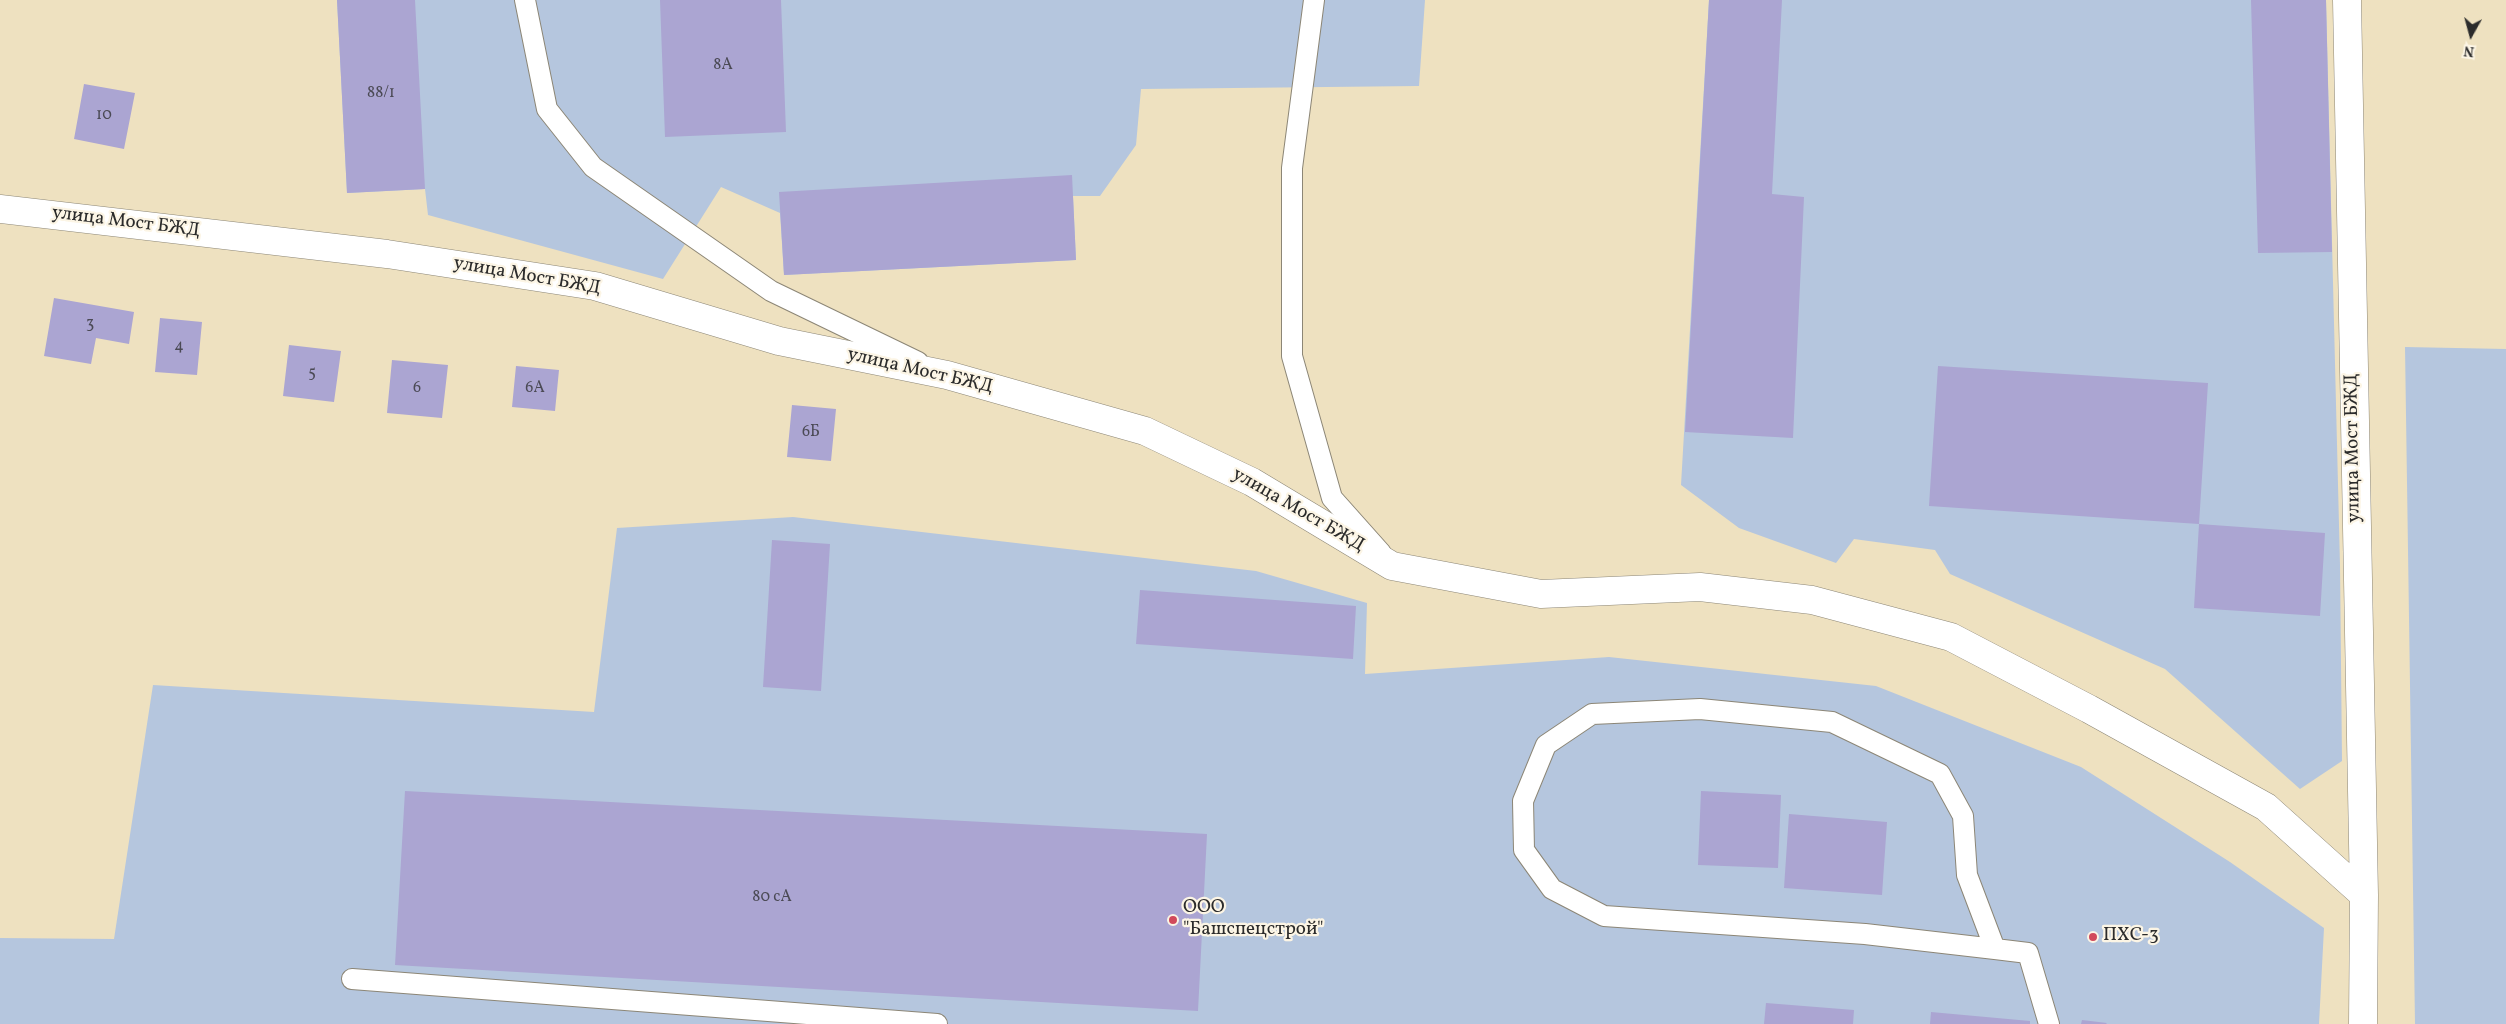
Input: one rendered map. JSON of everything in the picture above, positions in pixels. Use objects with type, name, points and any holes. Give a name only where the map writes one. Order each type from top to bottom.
[{"type":"street","name":"улица Мост БЖД","points":[[2347,0],[2364,895],[2363,1024]]},
{"type":"street","name":"улица Мост БЖД","points":[[0,209],[387,254],[595,286],[779,341],[947,375],[1145,431],[1252,482],[1392,566],[1541,594],[1700,587],[1812,600],[1951,637],[2266,807],[2364,895]]},
{"type":"lane","points":[[525,0],[547,109],[593,167],[771,291],[947,375]]},
{"type":"lane","points":[[1314,0],[1292,168],[1292,356],[1332,498],[1392,566]]},
{"type":"lane","points":[[1994,949],[1967,876],[1963,816],[1940,774],[1832,722],[1700,709],[1592,714],[1546,745],[1524,801],[1524,850],[1552,889],[1604,916],[1865,934],[2028,953],[2049,1024]]},
{"type":"lane","points":[[352,979],[937,1024]]},
{"type":"shaded area","points":[[337,0],[1425,0],[1419,86],[1141,89],[1136,145],[1100,196],[1073,196],[1076,260],[784,275],[780,213],[721,187],[663,279],[428,215],[425,189],[347,193]]},
{"type":"shaded area","points":[[1709,0],[2326,0],[2340,565],[2342,761],[2300,789],[2165,669],[1950,574],[1935,550],[1854,539],[1836,563],[1739,528],[1681,485]]},
{"type":"shaded area","points":[[2405,347],[2506,349],[2506,1024],[2415,1024]]},
{"type":"shaded area","points":[[793,517],[1256,571],[1367,603],[1365,674],[1609,657],[1876,686],[2081,767],[2230,862],[2324,928],[2319,1024],[0,1024],[0,938],[114,939],[153,685],[594,712],[617,528]]},
{"type":"building","points":[[337,0],[415,0],[425,189],[347,193]]},
{"type":"building","points":[[660,0],[781,0],[786,132],[665,137]]},
{"type":"building","points":[[1709,0],[1782,0],[1772,194],[1804,197],[1793,438],[1685,432]]},
{"type":"building","points":[[2251,0],[2326,0],[2332,252],[2258,253]]},
{"type":"building","points":[[84,84],[135,93],[124,149],[74,139]]},
{"type":"building","points":[[1072,175],[1076,260],[784,275],[779,192]]},
{"type":"building","points":[[54,298],[134,312],[129,344],[96,338],[91,364],[44,356]]},
{"type":"building","points":[[160,318],[202,322],[197,375],[155,372]]},
{"type":"building","points":[[289,345],[341,351],[334,402],[283,396]]},
{"type":"building","points":[[392,360],[448,365],[442,418],[387,413]]},
{"type":"building","points":[[516,366],[559,370],[555,411],[512,407]]},
{"type":"building","points":[[1938,366],[2208,383],[2199,524],[1929,506]]},
{"type":"building","points":[[792,405],[836,409],[831,461],[787,457]]},
{"type":"building","points":[[2199,524],[2325,533],[2320,616],[2194,608]]},
{"type":"building","points":[[772,540],[830,544],[821,691],[763,687]]},
{"type":"building","points":[[1140,590],[1356,606],[1353,659],[1136,644]]},
{"type":"building","points":[[405,791],[1207,834],[1198,1011],[395,965]]},
{"type":"building","points":[[1701,791],[1781,795],[1778,868],[1698,865]]},
{"type":"building","points":[[1789,814],[1887,822],[1882,895],[1784,888]]},
{"type":"building","points":[[1766,1003],[1854,1010],[1853,1024],[1764,1024]]},
{"type":"building","points":[[1931,1012],[2030,1021],[2030,1024],[1930,1024]]},
{"type":"building","points":[[2082,1020],[2107,1023],[2081,1024]]},
{"type":"place","name":"ООО \"Башспецстрой\"","points":[[1173,920]]},
{"type":"place","name":"ПХС-3","points":[[2093,937]]}]
